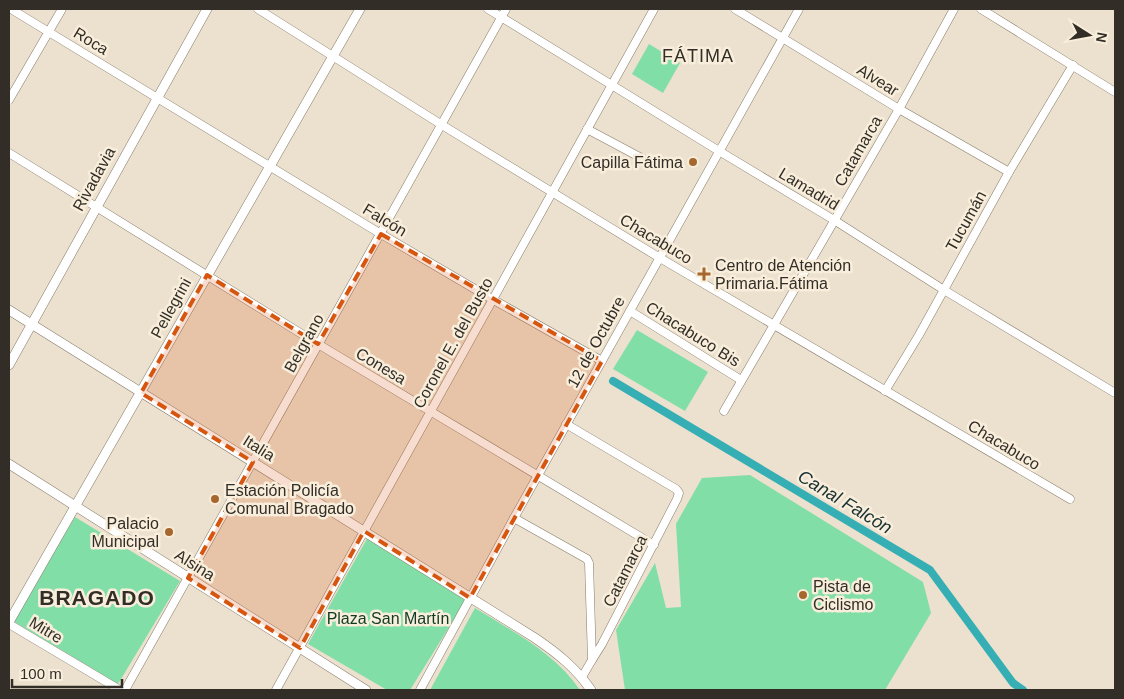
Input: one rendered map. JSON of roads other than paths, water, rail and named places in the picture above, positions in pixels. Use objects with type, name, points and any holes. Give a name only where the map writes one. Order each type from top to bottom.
[{"type":"main road","name":"Rivadavia","points":[[9,365],[207,9]]},
{"type":"main road","name":"Pellegrini","points":[[9,623],[74,506],[141,393],[360,9]]},
{"type":"main road","name":"Italia","points":[[9,310],[535,638],[567,661],[591,690]]},
{"type":"main road","name":"Alsina","points":[[9,464],[366,690]]},
{"type":"street","name":"Roca","points":[[11,9],[157,97]]},
{"type":"street","points":[[9,100],[62,9]]},
{"type":"street","name":"Chacabuco","points":[[258,9],[442,125],[660,258],[1070,500]]},
{"type":"street","name":"Lamadrid","points":[[488,9],[1115,393]]},
{"type":"street","name":"Belgrano","points":[[125,690],[506,9]]},
{"type":"street","name":"Coronel E. del Busto","points":[[276,690],[610,85],[654,9]]},
{"type":"street","name":"Alvear","points":[[735,9],[898,109],[1009,172]]},
{"type":"street","name":"12 de Octubre","points":[[420,690],[537,476],[799,9]]},
{"type":"street","name":"Catamarca","points":[[724,411],[954,9]]},
{"type":"street","points":[[981,9],[1115,92]]},
{"type":"street","name":"Tucumán","points":[[885,391],[944,290],[1009,172],[1073,65]]},
{"type":"street","name":"Falcón","points":[[157,97],[381,234],[602,361]]},
{"type":"street","points":[[586,129],[649,162]]},
{"type":"street","name":"Conesa","points":[[9,152],[318,344],[654,546]]},
{"type":"street","name":"Chacabuco Bis","points":[[630,311],[741,380]]},
{"type":"street","name":"Catamarca","points":[[566,424],[676,489],[679,493],[678,499],[654,546],[602,644],[582,677]]},
{"type":"street","points":[[514,518],[587,559],[590,564],[592,660]]},
{"type":"street","name":"Mitre","points":[[9,623],[120,690]]},
{"type":"waterway","name":"Canal Falcón","points":[[613,381],[930,570],[1013,683],[1023,690]]},
{"type":"place","name":"Capilla Fátima","points":[[693,162]]},
{"type":"place","name":"Centro de Atención Primaria.Fátima","points":[[704,274]]},
{"type":"place","name":"Estación Policía Comunal Bragado","points":[[215,499]]},
{"type":"place","name":"Palacio Municipal","points":[[169,532]]},
{"type":"place","name":"Pista de Ciclismo","points":[[803,595]]},
{"type":"district","name":"FÁTIMA","points":[[698,56]]},
{"type":"district","name":"BRAGADO","points":[[97,597]]},
{"type":"park label","name":"Plaza San Martín","points":[[388,618]]}]
